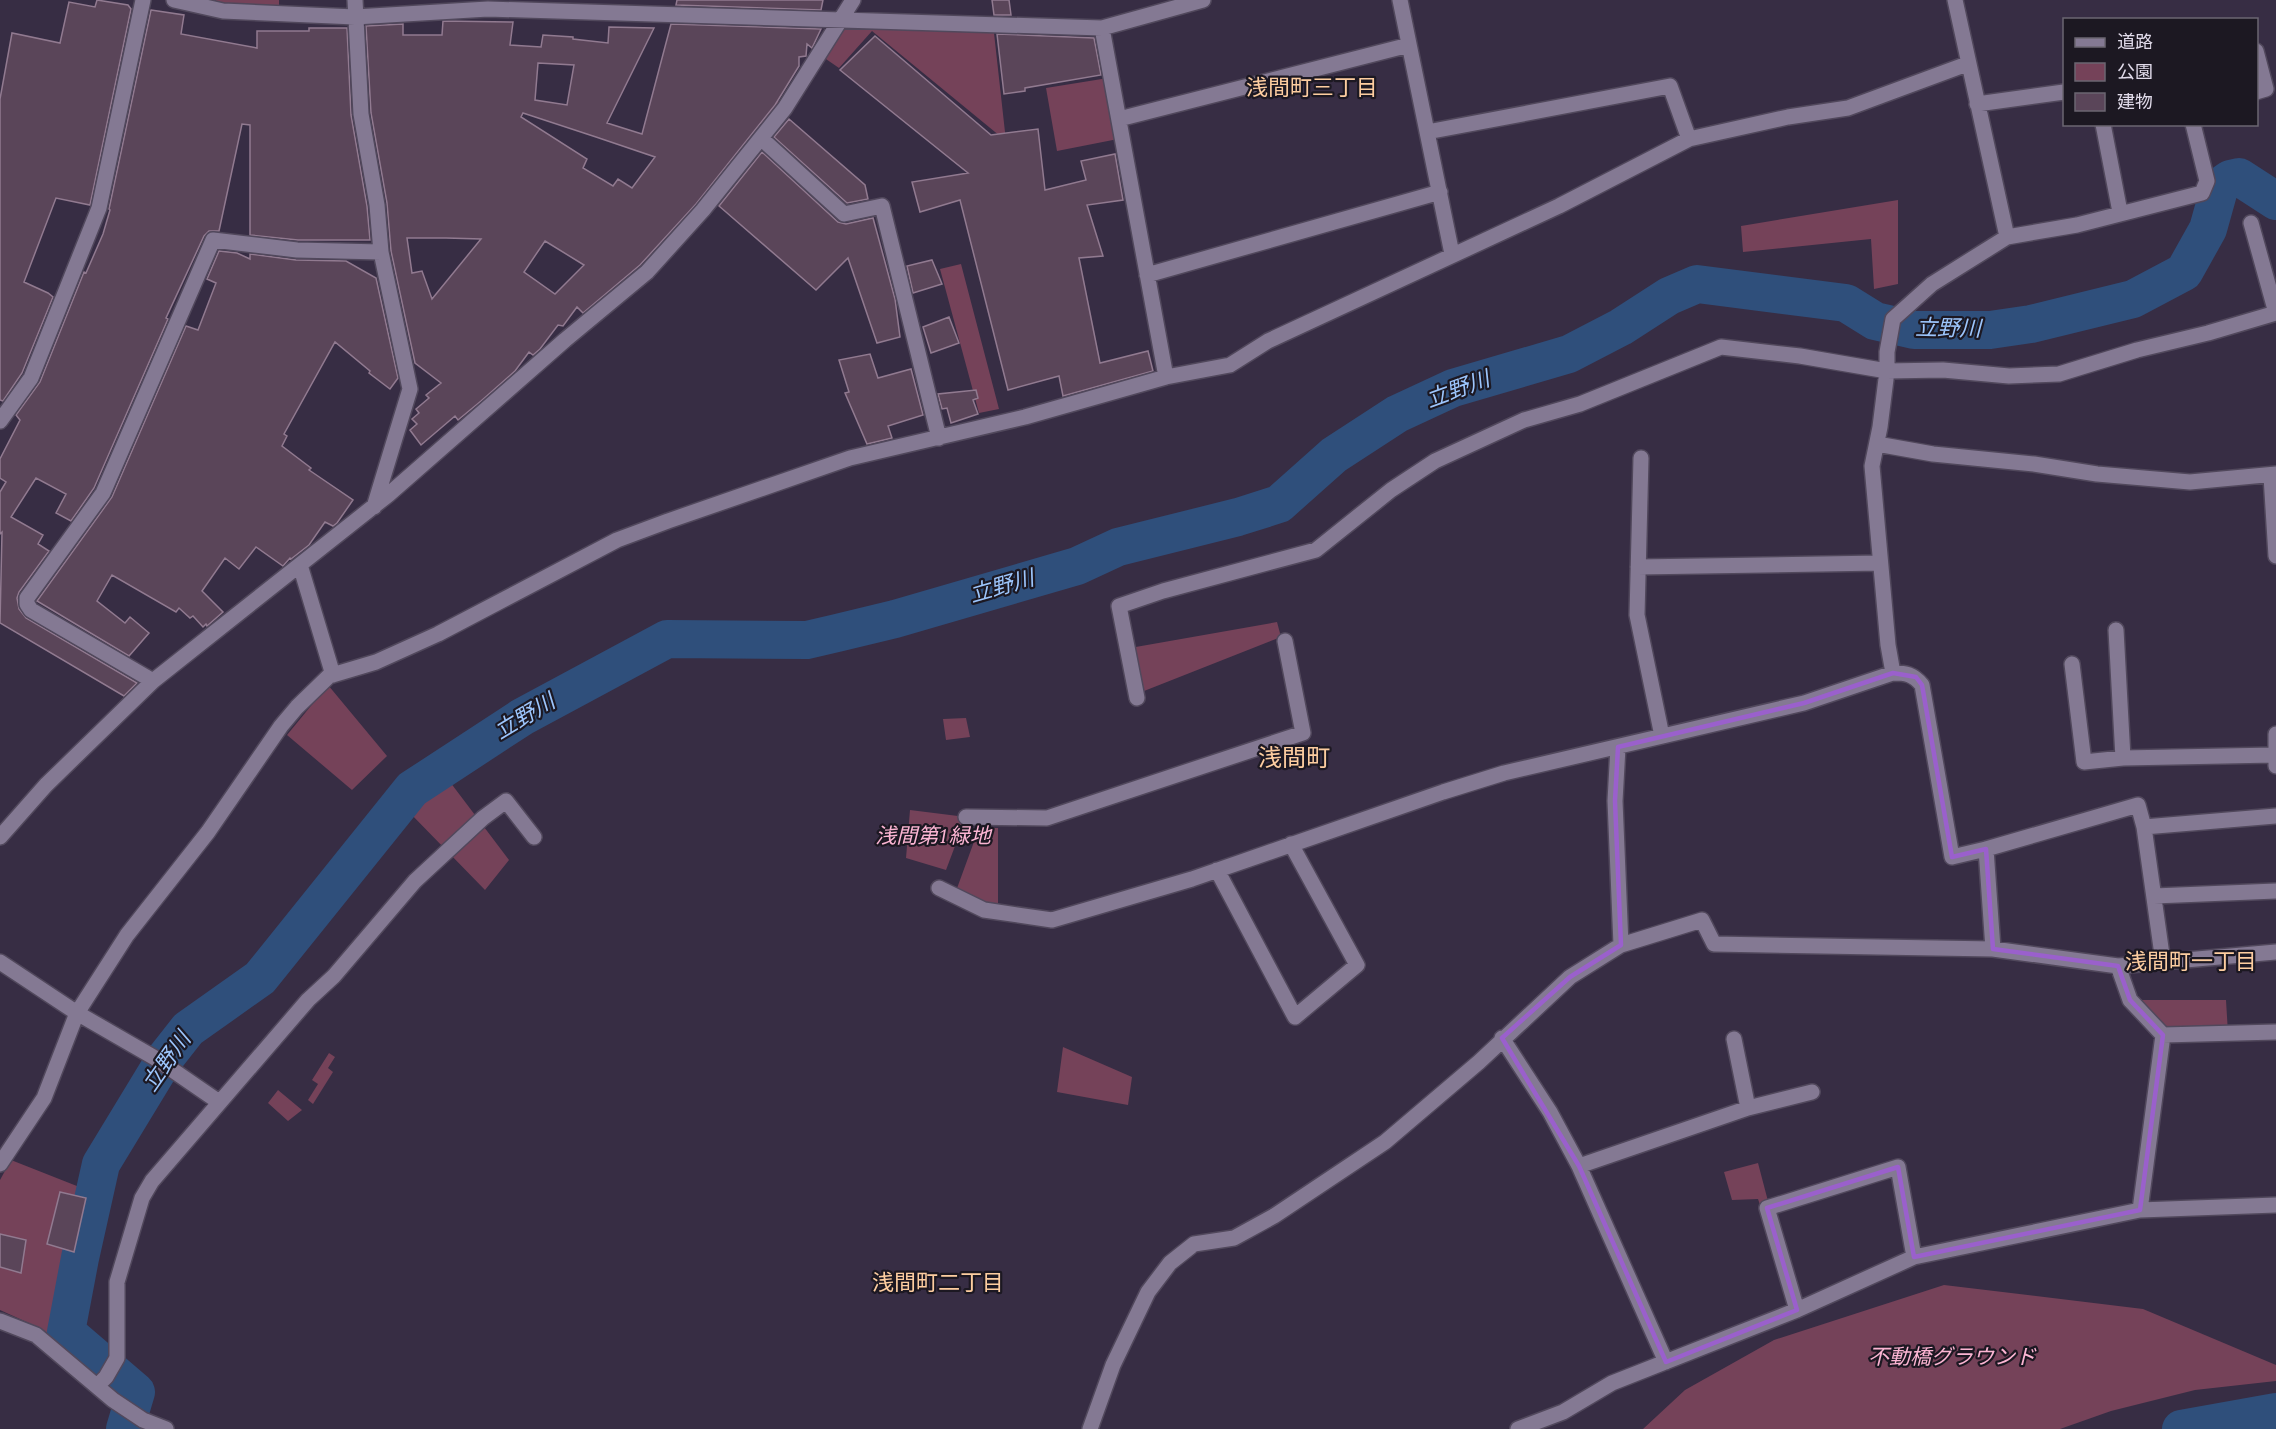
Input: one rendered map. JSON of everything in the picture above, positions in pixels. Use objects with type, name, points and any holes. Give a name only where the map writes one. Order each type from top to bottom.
[{"type":"street","points":[[0,421],[31,378],[99,208],[143,0]]},
{"type":"street","points":[[174,0],[223,11],[355,17],[488,9],[645,15],[841,18],[1102,28],[1203,0]]},
{"type":"street","points":[[355,0],[361,114],[377,205],[381,252],[410,389],[374,507]]},
{"type":"street","points":[[0,837],[6,818],[153,681],[374,507],[565,340],[647,272],[762,139],[792,98],[853,0]]},
{"type":"street","points":[[1400,0],[1452,254]]},
{"type":"street","points":[[1954,0],[2007,237]]},
{"type":"street","points":[[1102,28],[1166,377]]},
{"type":"street","points":[[1119,119],[1409,45]]},
{"type":"street","points":[[2258,59],[2266,89],[2258,91]]},
{"type":"street","points":[[0,1164],[44,1098],[77,1013],[127,935],[208,832],[281,726],[329,676],[376,662],[438,634],[617,540],[850,458],[1025,417],[1166,377],[1230,365],[1268,341],[1560,206],[1689,139],[1788,117],[1848,108],[1967,64]]},
{"type":"street","points":[[1427,132],[1670,86],[1689,139]]},
{"type":"street","points":[[1977,104],[2063,92]]},
{"type":"street","points":[[2103,126],[2120,212]]},
{"type":"street","points":[[1893,673],[1888,645],[1872,466],[1877,444],[1893,319],[1932,284],[2007,237],[2077,225],[2120,212],[2202,193],[2207,182],[2193,126]]},
{"type":"street","points":[[762,139],[844,214],[882,206],[939,438]]},
{"type":"street","points":[[1147,275],[1440,192]]},
{"type":"street","points":[[1137,699],[1119,606],[1163,591],[1316,550],[1391,490],[1435,461],[1524,420],[1580,404],[1721,347],[1800,356],[1887,371],[1943,370],[2009,376],[2059,374],[2136,350],[2208,333],[2276,313],[2251,223]]},
{"type":"street","points":[[153,681],[31,610],[27,604],[27,598],[103,493],[213,240],[297,250],[381,252]]},
{"type":"street","points":[[1877,444],[1933,454],[2034,464],[2097,474],[2190,482],[2274,475],[2276,556]]},
{"type":"street","points":[[1641,458],[1637,615],[1662,736]]},
{"type":"street","points":[[1638,567],[1880,562]]},
{"type":"street","points":[[300,565],[333,675]]},
{"type":"street","points":[[2116,630],[2123,758]]},
{"type":"street","points":[[966,817],[1047,818],[1303,733],[1285,641]]},
{"type":"street","points":[[2072,664],[2084,762],[2123,758],[2275,760],[2276,734]]},
{"type":"street","points":[[939,888],[984,910],[1052,920],[1217,870],[1494,776],[1804,704],[1893,673],[1907,673],[1916,677],[1922,685],[1952,857],[2138,805],[2144,827],[2163,962]]},
{"type":"street","points":[[1618,747],[1615,801],[1621,945]]},
{"type":"street","points":[[101,1382],[117,1358],[117,1282],[142,1198],[153,1181],[219,1102],[277,1039],[308,1000],[334,976],[415,881],[483,818],[506,801],[534,837]]},
{"type":"street","points":[[2144,827],[2276,816]]},
{"type":"street","points":[[1217,870],[1295,1017],[1357,965],[1291,844]]},
{"type":"street","points":[[1986,849],[1993,949]]},
{"type":"street","points":[[2154,896],[2276,891]]},
{"type":"street","points":[[1090,1429],[1118,1354],[1148,1292],[1170,1263],[1194,1244],[1241,1235],[1274,1216],[1384,1142],[1479,1062],[1502,1038],[1570,977],[1621,945],[1702,920],[1714,944],[1993,949],[2118,966],[2276,952]]},
{"type":"street","points":[[0,962],[77,1013],[154,1058],[219,1102]]},
{"type":"street","points":[[2118,966],[2130,1000],[2163,1035],[2276,1032]]},
{"type":"street","points":[[2140,1210],[2163,1035]]},
{"type":"street","points":[[1502,1038],[1550,1112],[1580,1166],[1666,1362]]},
{"type":"street","points":[[1734,1039],[1748,1108]]},
{"type":"street","points":[[1580,1166],[1748,1108],[1812,1092]]},
{"type":"street","points":[[1797,1310],[1767,1208],[1898,1167],[1914,1257]]},
{"type":"street","points":[[1518,1429],[1563,1413],[1612,1383],[1797,1310],[1914,1257],[2140,1210],[2276,1204]]},
{"type":"street","points":[[0,1321],[36,1335],[101,1382],[113,1400],[140,1422],[166,1429]]},
{"type":"highlighted area","points":[[1893,673],[1916,677],[1922,685],[1952,857],[1986,849],[1993,949],[2118,966],[2130,1000],[2163,1035],[2140,1210],[1914,1257],[1898,1167],[1767,1208],[1797,1310],[1666,1362],[1579,1166],[1502,1038],[1570,977],[1621,945],[1615,801],[1618,747],[1804,703]]},
{"type":"green space","points":[[216,0],[279,0],[279,13],[216,8]]},
{"type":"green space","points":[[841,18],[993,24],[1006,141],[872,31],[839,68],[823,57],[766,128],[747,113],[759,94],[785,104]]},
{"type":"green space","points":[[1108,78],[1118,139],[1057,151],[1046,88]]},
{"type":"green space","points":[[1898,200],[1898,284],[1874,289],[1871,239],[1743,252],[1741,226]]},
{"type":"green space","points":[[961,264],[999,409],[979,413],[940,269]]},
{"type":"green space","points":[[1277,622],[1281,637],[1139,693],[1130,648]]},
{"type":"green space","points":[[328,685],[387,756],[352,790],[287,735]]},
{"type":"green space","points":[[966,718],[970,737],[946,740],[943,719]]},
{"type":"green space","points":[[447,778],[509,860],[485,890],[408,811]]},
{"type":"green space","name":"浅間第1緑地","points":[[910,810],[966,817],[946,870],[906,858]]},
{"type":"green space","points":[[979,828],[998,828],[998,907],[985,907],[956,891]]},
{"type":"green space","points":[[2130,1000],[2226,1000],[2228,1033],[2163,1035]]},
{"type":"green space","points":[[1063,1047],[1132,1077],[1128,1105],[1057,1092]]},
{"type":"green space","points":[[329,1053],[335,1057],[328,1068],[333,1072],[313,1104],[308,1100],[318,1084],[312,1080]]},
{"type":"green space","points":[[278,1090],[302,1110],[288,1121],[268,1103]]},
{"type":"green space","points":[[11,1160],[87,1190],[58,1342],[42,1329],[0,1310],[0,1180]]},
{"type":"green space","points":[[1758,1163],[1769,1205],[1761,1208],[1758,1199],[1732,1200],[1724,1172]]},
{"type":"green space","name":"不動橋グラウンド","points":[[1944,1285],[2143,1309],[2276,1365],[2276,1381],[2195,1390],[2111,1411],[2060,1429],[1643,1429],[1685,1390],[1774,1340]]},
{"type":"building","points":[[97,0],[128,5],[131,9],[90,205],[56,198],[24,282],[53,297],[22,373],[3,401],[0,400],[0,99],[12,33],[60,43],[69,2],[95,7]]},
{"type":"building","points":[[677,0],[823,0],[821,10],[676,5]]},
{"type":"building","points":[[992,0],[1009,0],[1011,15],[994,15]]},
{"type":"building","points":[[151,10],[184,15],[181,34],[257,48],[257,31],[347,28],[351,115],[367,206],[370,240],[298,240],[250,235],[250,125],[242,124],[219,231],[209,231],[204,236],[166,318],[168,319],[94,488],[71,521],[56,513],[66,494],[36,478],[11,517],[43,535],[38,544],[49,551],[19,592],[17,598],[19,609],[26,618],[137,683],[124,696],[0,623],[2,532],[0,534],[0,492],[6,482],[0,478],[0,459],[20,420],[16,415],[40,382],[84,272],[86,273],[103,234],[110,210]]},
{"type":"building","points":[[443,21],[513,22],[510,45],[541,47],[543,35],[608,43],[609,27],[654,28],[607,123],[642,134],[671,24],[821,29],[812,48],[807,44],[806,56],[799,57],[799,66],[775,105],[696,204],[640,265],[583,313],[577,307],[563,326],[558,325],[540,349],[533,355],[529,352],[515,371],[481,401],[458,420],[455,416],[421,445],[410,430],[417,424],[412,419],[419,413],[416,409],[429,398],[426,395],[441,383],[415,363],[391,251],[387,203],[371,113],[366,26],[403,24],[403,35],[442,35]],"holes":[[[538,63],[574,65],[567,105],[535,100]],[[523,113],[655,157],[632,188],[618,179],[613,186],[583,168],[587,159],[521,117]],[[407,238],[481,239],[432,299],[422,271],[412,273]],[[545,241],[584,265],[555,294],[524,272]]]},
{"type":"building","points":[[997,34],[1094,38],[1101,75],[1025,88],[1025,91],[1004,94]]},
{"type":"building","points":[[875,36],[991,135],[1038,129],[1045,190],[1086,180],[1081,161],[1115,154],[1123,200],[1087,205],[1103,256],[1079,258],[1100,363],[1148,351],[1153,371],[1063,396],[1059,376],[1008,390],[960,200],[920,212],[912,182],[968,173],[840,70]]},
{"type":"building","points":[[789,119],[865,185],[868,199],[847,203],[774,137]]},
{"type":"building","points":[[762,152],[838,222],[846,224],[873,218],[895,299],[900,337],[877,343],[848,258],[816,290],[719,206]]},
{"type":"building","points":[[219,251],[237,253],[250,259],[250,254],[296,260],[346,261],[376,278],[398,378],[390,389],[335,342],[284,434],[287,436],[282,446],[311,468],[309,470],[353,500],[337,523],[333,526],[325,522],[309,545],[290,558],[283,566],[256,547],[239,569],[225,558],[202,591],[223,612],[207,626],[206,624],[203,627],[193,616],[190,618],[179,608],[176,612],[112,575],[97,601],[125,623],[130,617],[149,633],[129,656],[37,601],[112,497],[186,326],[198,330],[216,283],[207,279]]},
{"type":"building","points":[[932,260],[942,284],[913,293],[907,266]]},
{"type":"building","points":[[949,317],[959,343],[931,353],[923,327]]},
{"type":"building","points":[[870,354],[878,378],[911,369],[923,415],[888,426],[892,438],[867,444],[845,393],[849,392],[839,360]]},
{"type":"building","points":[[976,390],[978,398],[973,400],[978,414],[951,423],[947,408],[942,409],[938,394]]},
{"type":"building","points":[[60,1192],[86,1198],[74,1252],[47,1244]]},
{"type":"building","points":[[0,1234],[26,1240],[21,1273],[0,1267]]},
{"type":"waterway","name":"立野川","points":[[125,1429],[136,1392],[66,1332],[101,1164],[166,1057],[188,1029],[260,978],[412,789],[522,717],[667,639],[807,640],[895,619],[1077,566],[1118,547],[1238,517],[1279,504],[1334,455],[1397,414],[1453,388],[1569,354],[1621,327],[1669,296],[1697,284],[1846,303],[1875,321],[1914,330],[1990,330],[2031,324],[2133,299],[2184,272],[2208,229],[2220,186],[2230,179],[2239,177],[2276,201]]},
{"type":"waterway","points":[[2181,1429],[2276,1412]]},
{"type":"district","name":"浅間町三丁目","points":[[1312,88]]},
{"type":"district","name":"浅間町","points":[[1294,759]]},
{"type":"district","name":"浅間町一丁目","points":[[2191,962]]},
{"type":"district","name":"浅間町二丁目","points":[[938,1283]]}]
